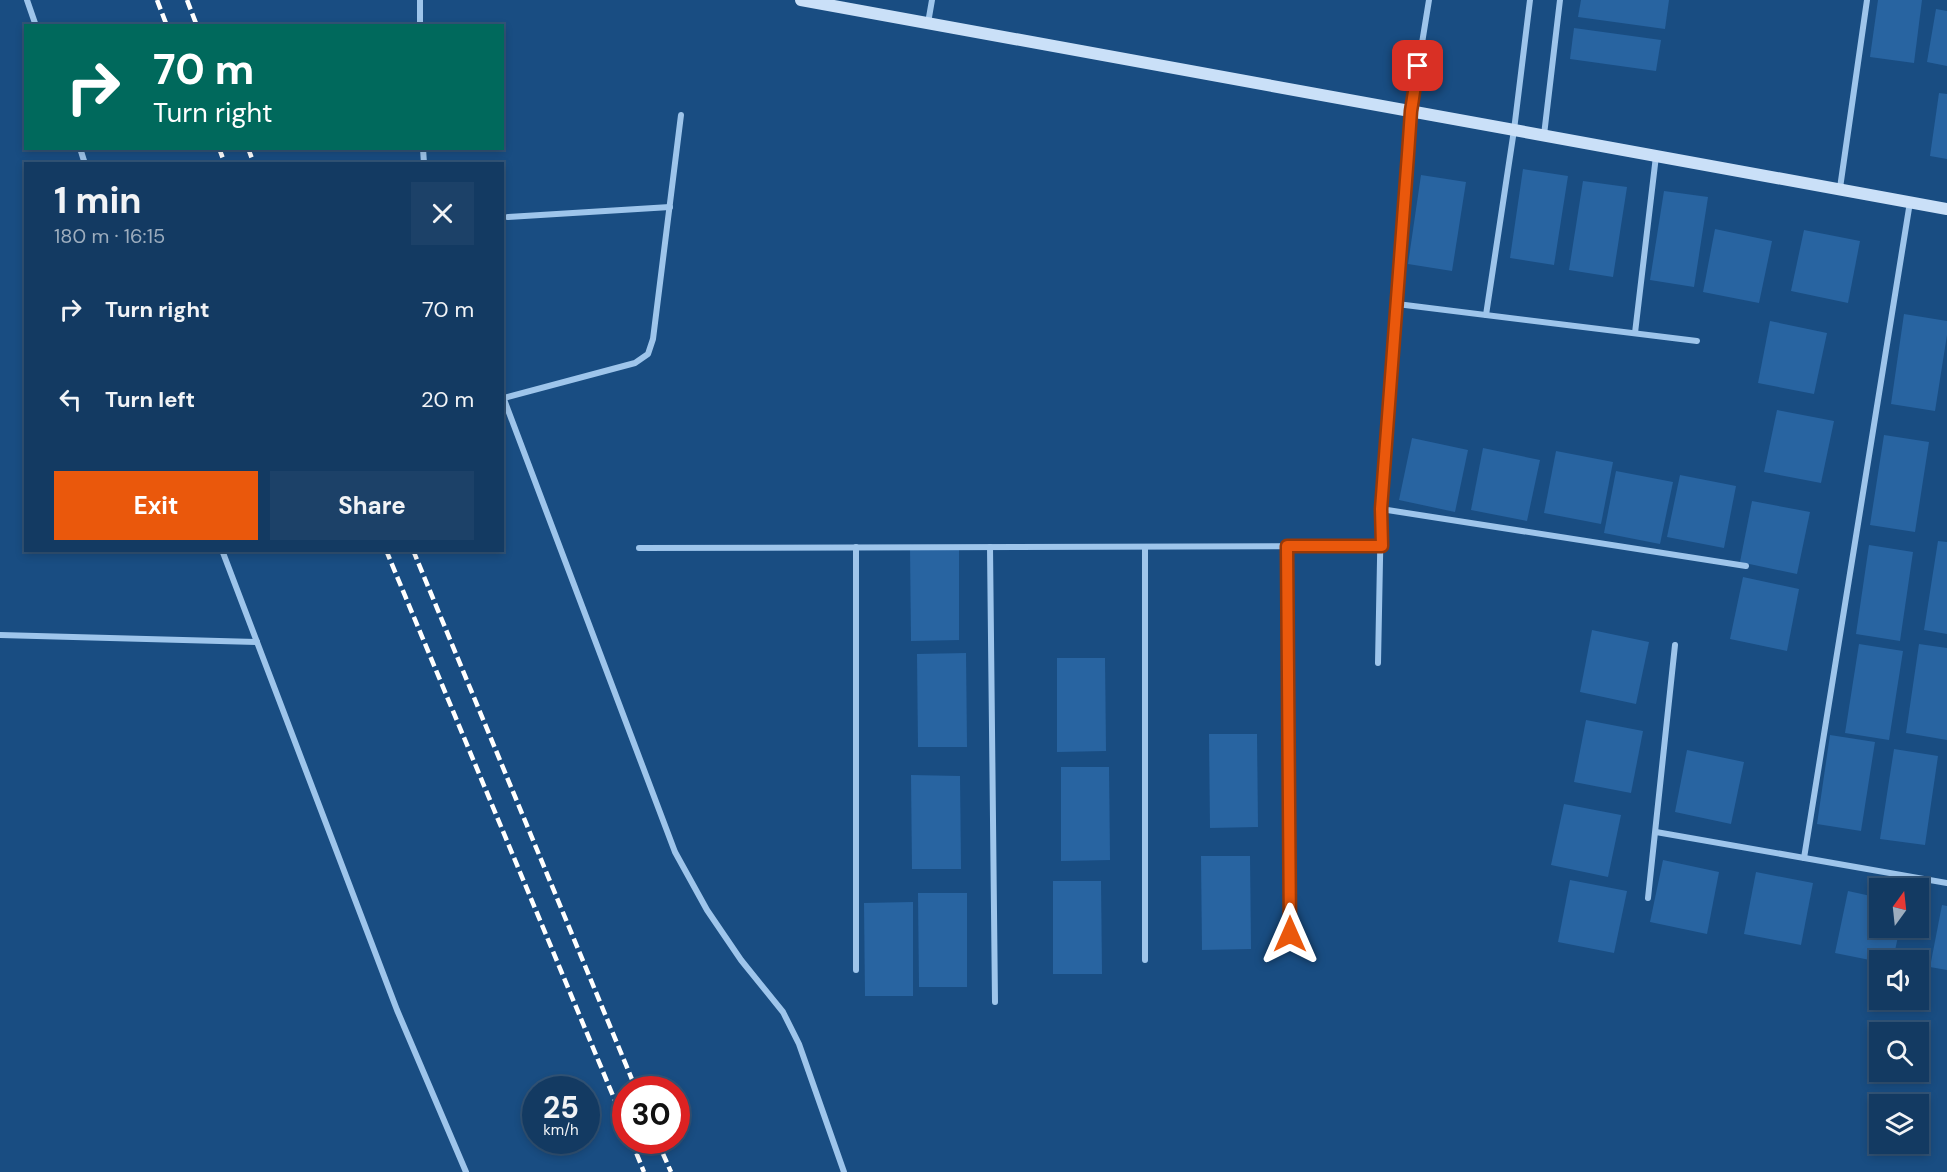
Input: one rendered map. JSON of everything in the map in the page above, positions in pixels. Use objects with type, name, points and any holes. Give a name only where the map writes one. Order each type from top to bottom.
[{"type":"street","points":[[27,0],[35,24]]},
{"type":"street","points":[[420,0],[420,24]]},
{"type":"street","points":[[801,0],[1947,209]]},
{"type":"street","points":[[928,23],[932,0]]},
{"type":"street","points":[[1378,663],[1381,509],[1411,111],[1429,0]]},
{"type":"street","points":[[1486,315],[1514,130],[1530,0]]},
{"type":"street","points":[[1544,135],[1560,0]]},
{"type":"street","points":[[1840,188],[1868,0]]},
{"type":"street","points":[[504,396],[635,363],[648,354],[653,339],[681,115]]},
{"type":"street","points":[[1635,333],[1656,156]]},
{"type":"street","points":[[1804,858],[1910,202]]},
{"type":"street","points":[[508,217],[670,207]]},
{"type":"street","points":[[1397,304],[1697,341]]},
{"type":"street","points":[[504,399],[675,852],[707,910],[741,960],[783,1012],[799,1044],[844,1172]]},
{"type":"street","points":[[1381,509],[1746,566]]},
{"type":"street","points":[[1287,546],[1290,934]]},
{"type":"street","points":[[639,548],[1382,546]]},
{"type":"street","points":[[856,547],[856,970]]},
{"type":"street","points":[[990,547],[995,1002]]},
{"type":"street","points":[[1144,960],[1145,547]]},
{"type":"street","points":[[223,552],[397,1010],[466,1172]]},
{"type":"street","points":[[0,635],[257,642]]},
{"type":"street","points":[[1648,898],[1675,645]]},
{"type":"street","points":[[1656,832],[1947,883]]},
{"type":"building","points":[[1581,0],[1669,0],[1665,29],[1578,17]]},
{"type":"building","points":[[1878,0],[1922,0],[1914,63],[1870,57]]},
{"type":"building","points":[[1936,9],[1947,11],[1947,66],[1927,62]]},
{"type":"building","points":[[1574,28],[1661,40],[1656,71],[1570,59]]},
{"type":"building","points":[[1939,93],[1947,94],[1947,159],[1930,156]]},
{"type":"building","points":[[1523,169],[1568,176],[1554,265],[1510,258]]},
{"type":"building","points":[[1421,175],[1466,182],[1452,271],[1408,264]]},
{"type":"building","points":[[1583,181],[1627,187],[1613,277],[1569,270]]},
{"type":"building","points":[[1664,191],[1708,197],[1694,287],[1650,280]]},
{"type":"building","points":[[1715,229],[1772,241],[1759,303],[1703,292]]},
{"type":"building","points":[[1804,230],[1860,241],[1848,303],[1791,291]]},
{"type":"building","points":[[1904,314],[1947,321],[1947,335],[1935,411],[1891,404]]},
{"type":"building","points":[[1770,321],[1827,333],[1814,394],[1758,383]]},
{"type":"building","points":[[1777,410],[1834,421],[1821,483],[1764,472]]},
{"type":"building","points":[[1884,435],[1929,442],[1915,532],[1870,525]]},
{"type":"building","points":[[1412,438],[1468,450],[1455,512],[1399,500]]},
{"type":"building","points":[[1483,448],[1540,460],[1527,521],[1471,510]]},
{"type":"building","points":[[1556,451],[1613,462],[1601,524],[1544,513]]},
{"type":"building","points":[[1616,471],[1673,482],[1660,544],[1604,533]]},
{"type":"building","points":[[1680,475],[1736,486],[1724,548],[1667,537]]},
{"type":"building","points":[[1752,501],[1810,512],[1797,574],[1740,562]]},
{"type":"building","points":[[1938,541],[1947,542],[1947,634],[1924,630]]},
{"type":"building","points":[[1869,545],[1913,552],[1900,641],[1856,634]]},
{"type":"building","points":[[910,547],[959,547],[959,640],[911,641]]},
{"type":"building","points":[[1743,577],[1799,589],[1787,651],[1730,639]]},
{"type":"building","points":[[1592,630],[1649,642],[1636,704],[1580,692]]},
{"type":"building","points":[[1859,644],[1903,651],[1889,740],[1845,733]]},
{"type":"building","points":[[1919,644],[1947,648],[1947,740],[1906,733]]},
{"type":"building","points":[[966,653],[967,747],[918,747],[917,654]]},
{"type":"building","points":[[1057,658],[1105,658],[1106,751],[1057,752]]},
{"type":"building","points":[[1586,720],[1643,731],[1631,793],[1574,782]]},
{"type":"building","points":[[1209,734],[1257,734],[1258,827],[1210,828]]},
{"type":"building","points":[[1830,735],[1875,742],[1861,831],[1817,824]]},
{"type":"building","points":[[1894,749],[1938,756],[1925,845],[1880,839]]},
{"type":"building","points":[[1687,750],[1744,762],[1731,824],[1675,812]]},
{"type":"building","points":[[1061,767],[1109,767],[1110,860],[1061,861]]},
{"type":"building","points":[[911,775],[960,776],[961,869],[912,869]]},
{"type":"building","points":[[1564,804],[1621,815],[1608,877],[1551,865]]},
{"type":"building","points":[[1201,856],[1250,856],[1251,949],[1202,950]]},
{"type":"building","points":[[1663,860],[1719,872],[1707,934],[1650,922]]},
{"type":"building","points":[[1756,872],[1813,883],[1801,945],[1744,934]]},
{"type":"building","points":[[1570,880],[1627,891],[1614,953],[1558,942]]},
{"type":"building","points":[[1053,881],[1101,881],[1102,974],[1053,974]]},
{"type":"building","points":[[1848,891],[1869,896],[1869,938],[1898,938],[1895,950],[1869,950],[1869,960],[1835,953]]},
{"type":"building","points":[[918,893],[967,893],[967,987],[919,987]]},
{"type":"building","points":[[913,902],[913,996],[865,996],[864,903]]},
{"type":"building","points":[[1942,905],[1947,906],[1947,970],[1930,967]]},
{"type":"railway","points":[[157,0],[166,24]]},
{"type":"railway","points":[[187,0],[196,24]]},
{"type":"railway","points":[[220,150],[224,162]]},
{"type":"railway","points":[[249,150],[253,162]]},
{"type":"railway","points":[[387,552],[612,1093]]},
{"type":"railway","points":[[414,552],[631,1076]]},
{"type":"railway","points":[[637,1154],[644,1172]]},
{"type":"railway","points":[[663,1154],[671,1172]]},
{"type":"route","points":[[1290,934],[1287,546],[1382,546],[1381,509],[1411,111],[1418,66]]}]
